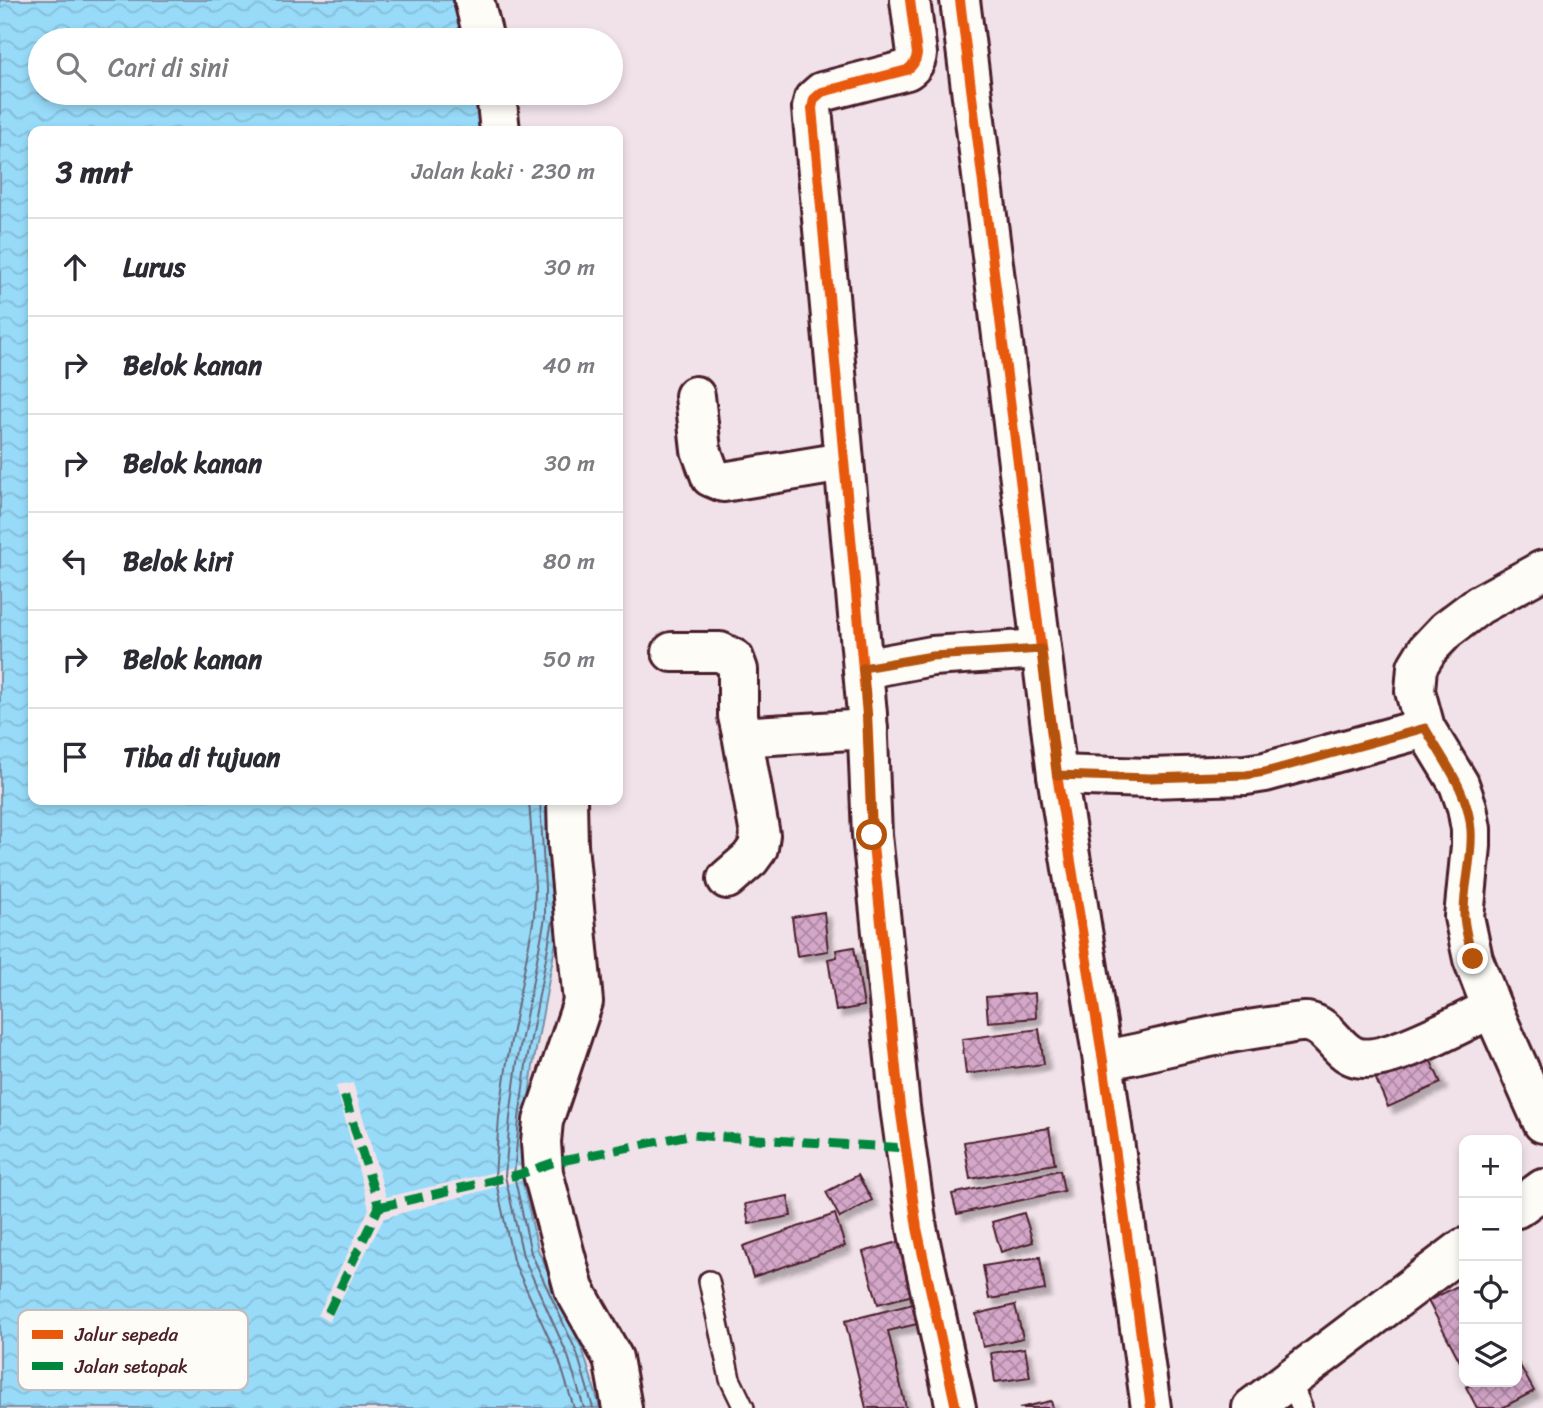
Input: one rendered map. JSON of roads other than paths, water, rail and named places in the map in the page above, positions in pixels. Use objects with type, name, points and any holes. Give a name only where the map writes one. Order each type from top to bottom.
[{"type":"street","points":[[474,0],[481,28]]},
{"type":"street","points":[[910,0],[917,54],[911,67],[822,92],[813,103],[868,729],[872,835],[900,1107],[917,1228],[956,1408]]},
{"type":"street","points":[[960,0],[1023,650],[1057,775],[1103,1061],[1151,1408]]},
{"type":"street","points":[[497,105],[499,126]]},
{"type":"street","points":[[695,396],[701,450],[710,477],[723,482],[844,462]]},
{"type":"street","points":[[1543,570],[1479,604],[1447,630],[1428,649],[1417,667],[1415,691],[1425,728],[1459,784],[1467,807],[1471,846],[1464,917],[1473,959],[1543,1123]]},
{"type":"street","points":[[863,668],[932,656],[1023,650]]},
{"type":"street","points":[[672,652],[719,652],[734,659],[738,670],[738,716],[760,835],[758,848],[750,859],[727,879]]},
{"type":"street","points":[[1057,775],[1150,778],[1246,775],[1425,728]]},
{"type":"street","points":[[742,734],[755,736],[868,729]]},
{"type":"street","points":[[566,805],[583,1002],[543,1121],[543,1173],[574,1289],[613,1358],[622,1408]]},
{"type":"street","points":[[1103,1061],[1254,1028],[1307,1022],[1320,1027],[1331,1036],[1342,1051],[1357,1058],[1370,1058],[1402,1051],[1492,1008]]},
{"type":"street","points":[[1522,1204],[1543,1189]]},
{"type":"street","points":[[1252,1408],[1296,1394],[1459,1252]]},
{"type":"lane","points":[[709,1281],[730,1379],[744,1408]]},
{"type":"water","points":[[0,0],[462,0],[467,28],[28,28],[28,105],[479,105],[483,126],[28,126],[28,805],[555,805],[560,920],[533,1066],[521,1174],[538,1250],[583,1351],[600,1408],[0,1408]]}]
